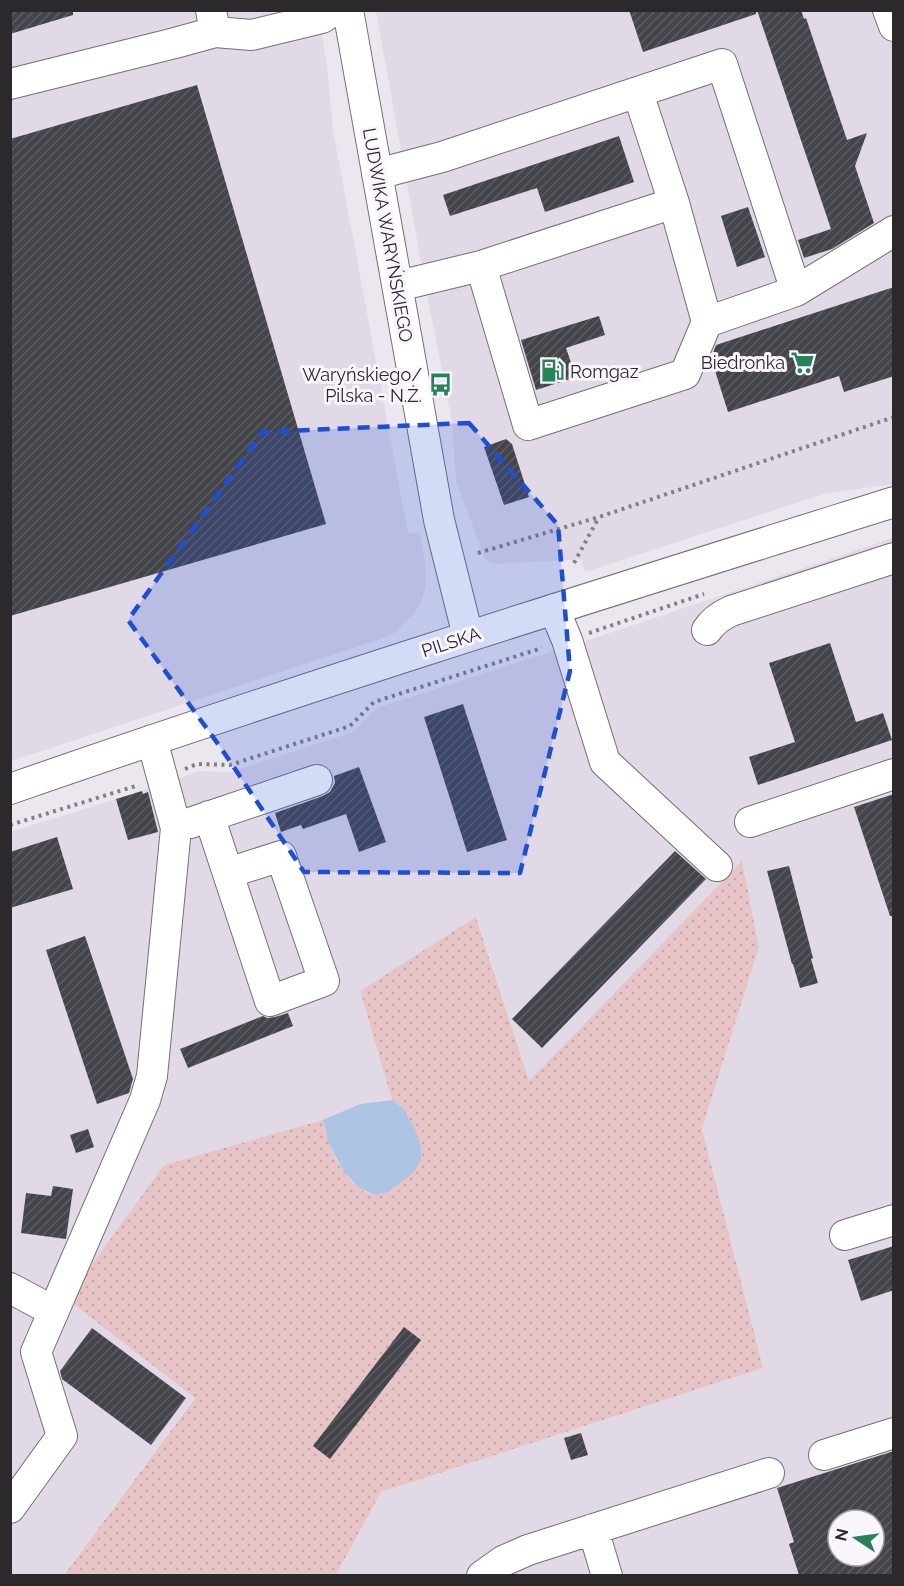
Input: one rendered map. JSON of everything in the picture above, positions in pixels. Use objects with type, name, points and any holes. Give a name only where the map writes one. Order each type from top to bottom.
[{"type":"street","points":[[10,84],[175,44],[213,21],[240,10]]},
{"type":"street","points":[[213,21],[252,35],[322,18],[334,10]]},
{"type":"street","name":"LUDWIKA WARYŃSKIEGO","points":[[348,10],[440,520],[468,636]]},
{"type":"street","points":[[888,10],[894,26]]},
{"type":"street","points":[[377,174],[442,157],[722,64],[796,291]]},
{"type":"street","points":[[481,266],[528,425],[685,374],[707,322],[674,203],[638,93]]},
{"type":"street","points":[[398,286],[481,266],[674,203]]},
{"type":"street","points":[[707,322],[796,291],[894,231]]},
{"type":"street","name":"PILSKA","points":[[10,789],[468,636],[894,502]]},
{"type":"street","points":[[707,630],[712,622],[731,611],[894,558]]},
{"type":"street","points":[[554,609],[567,640],[605,762],[717,866]]},
{"type":"street","points":[[10,1508],[62,1436],[36,1352],[145,1100],[152,1076],[176,828],[152,740]]},
{"type":"street","points":[[750,822],[894,774]]},
{"type":"street","points":[[176,828],[317,780]]},
{"type":"street","points":[[209,816],[270,1001],[324,981],[281,856],[228,873]]},
{"type":"street","points":[[845,1235],[894,1220]]},
{"type":"street","points":[[10,1288],[53,1311]]},
{"type":"street","points":[[825,1455],[894,1433]]},
{"type":"street","points":[[482,1575],[503,1561],[528,1550],[769,1473]]},
{"type":"street","points":[[593,1529],[608,1575]]},
{"type":"path","points":[[478,553],[599,517],[894,417]]},
{"type":"path","points":[[574,563],[599,517]]},
{"type":"path","points":[[10,825],[163,777],[197,764],[230,765],[350,726],[374,702],[598,630]]},
{"type":"highlighted area","points":[[469,423],[558,525],[570,671],[520,873],[304,872],[221,748],[128,620],[262,432]]},
{"type":"shaded area","points":[[10,11],[318,11],[327,66],[333,130],[408,533],[420,532],[426,569],[426,585],[422,600],[415,612],[396,632],[384,638],[11,761]]},
{"type":"shaded area","points":[[376,11],[893,11],[893,484],[824,494],[585,572],[581,559],[496,564],[485,559],[456,481],[452,422]]},
{"type":"shaded area","points":[[893,538],[893,1575],[336,1575],[381,1492],[763,1368],[702,1129],[759,947],[742,861],[529,1081],[477,918],[360,991],[392,1100],[360,1104],[323,1120],[164,1165],[195,1397],[63,1575],[11,1575],[10,832],[165,784],[198,771],[231,772],[353,732],[377,708]]},
{"type":"shaded area","points":[[742,861],[759,947],[702,1129],[763,1368],[381,1492],[336,1575],[63,1576],[195,1398],[67,1299],[164,1165],[323,1120],[330,1147],[339,1165],[360,1188],[375,1195],[403,1108],[392,1100],[360,991],[476,917],[529,1081]]},
{"type":"water","points":[[392,1100],[403,1108],[415,1129],[421,1147],[421,1160],[413,1173],[388,1192],[375,1195],[359,1188],[344,1172],[328,1142],[323,1120],[360,1104]]},
{"type":"building","points":[[10,10],[73,10],[73,15],[10,34]]},
{"type":"building","points":[[629,10],[756,10],[756,14],[643,52]]},
{"type":"building","points":[[757,10],[801,10],[804,19],[806,18],[847,140],[867,133],[855,166],[874,223],[832,249],[804,258],[798,240],[831,229]]},
{"type":"building","points":[[197,85],[326,524],[10,616],[10,139]]},
{"type":"building","points":[[619,136],[634,182],[545,212],[537,188],[450,216],[443,195]]},
{"type":"building","points":[[748,207],[765,257],[737,267],[721,216]]},
{"type":"building","name":"Biedronka","points":[[894,287],[894,376],[844,392],[839,376],[728,412],[711,358],[716,345]]},
{"type":"building","points":[[599,316],[605,335],[566,348],[576,377],[536,390],[521,340]]},
{"type":"building","points":[[506,439],[512,444],[529,497],[504,505],[484,447]]},
{"type":"building","points":[[830,643],[856,722],[883,713],[892,740],[758,785],[749,757],[795,742],[769,663]]},
{"type":"building","points":[[463,704],[507,840],[467,852],[424,717]]},
{"type":"building","points":[[359,767],[386,842],[359,852],[346,814],[303,829],[301,825],[281,832],[275,813],[323,796],[330,792],[335,783],[334,776]]},
{"type":"building","points":[[142,791],[143,794],[148,792],[158,832],[128,840],[116,799]]},
{"type":"building","points":[[894,794],[894,916],[890,916],[854,807]]},
{"type":"building","points":[[57,837],[73,889],[10,908],[10,852]]},
{"type":"building","points":[[675,851],[706,879],[542,1048],[512,1019]]},
{"type":"building","points":[[789,866],[818,983],[800,988],[767,871]]},
{"type":"building","points":[[85,936],[133,1079],[129,1093],[97,1104],[46,950]]},
{"type":"building","points":[[288,1013],[293,1026],[188,1068],[180,1049],[263,1016],[267,1018]]},
{"type":"building","points":[[88,1129],[94,1147],[76,1153],[70,1135]]},
{"type":"building","points":[[53,1186],[73,1189],[66,1239],[21,1233],[26,1193],[51,1196]]},
{"type":"building","points":[[894,1246],[894,1290],[861,1301],[848,1260]]},
{"type":"building","points":[[404,1327],[421,1340],[330,1459],[313,1446]]},
{"type":"building","points":[[92,1328],[186,1398],[151,1445],[62,1379],[60,1371]]},
{"type":"building","points":[[581,1433],[588,1455],[571,1460],[564,1438]]},
{"type":"building","points":[[894,1451],[894,1575],[799,1575],[789,1544],[794,1542],[777,1488]]},
{"type":"place","name":"Biedronka","points":[[803,362]]},
{"type":"place","name":"Romgaz","points":[[552,371]]},
{"type":"place","name":"Waryńskiego/ Pilska - N.Ż.","points":[[440,384]]}]
